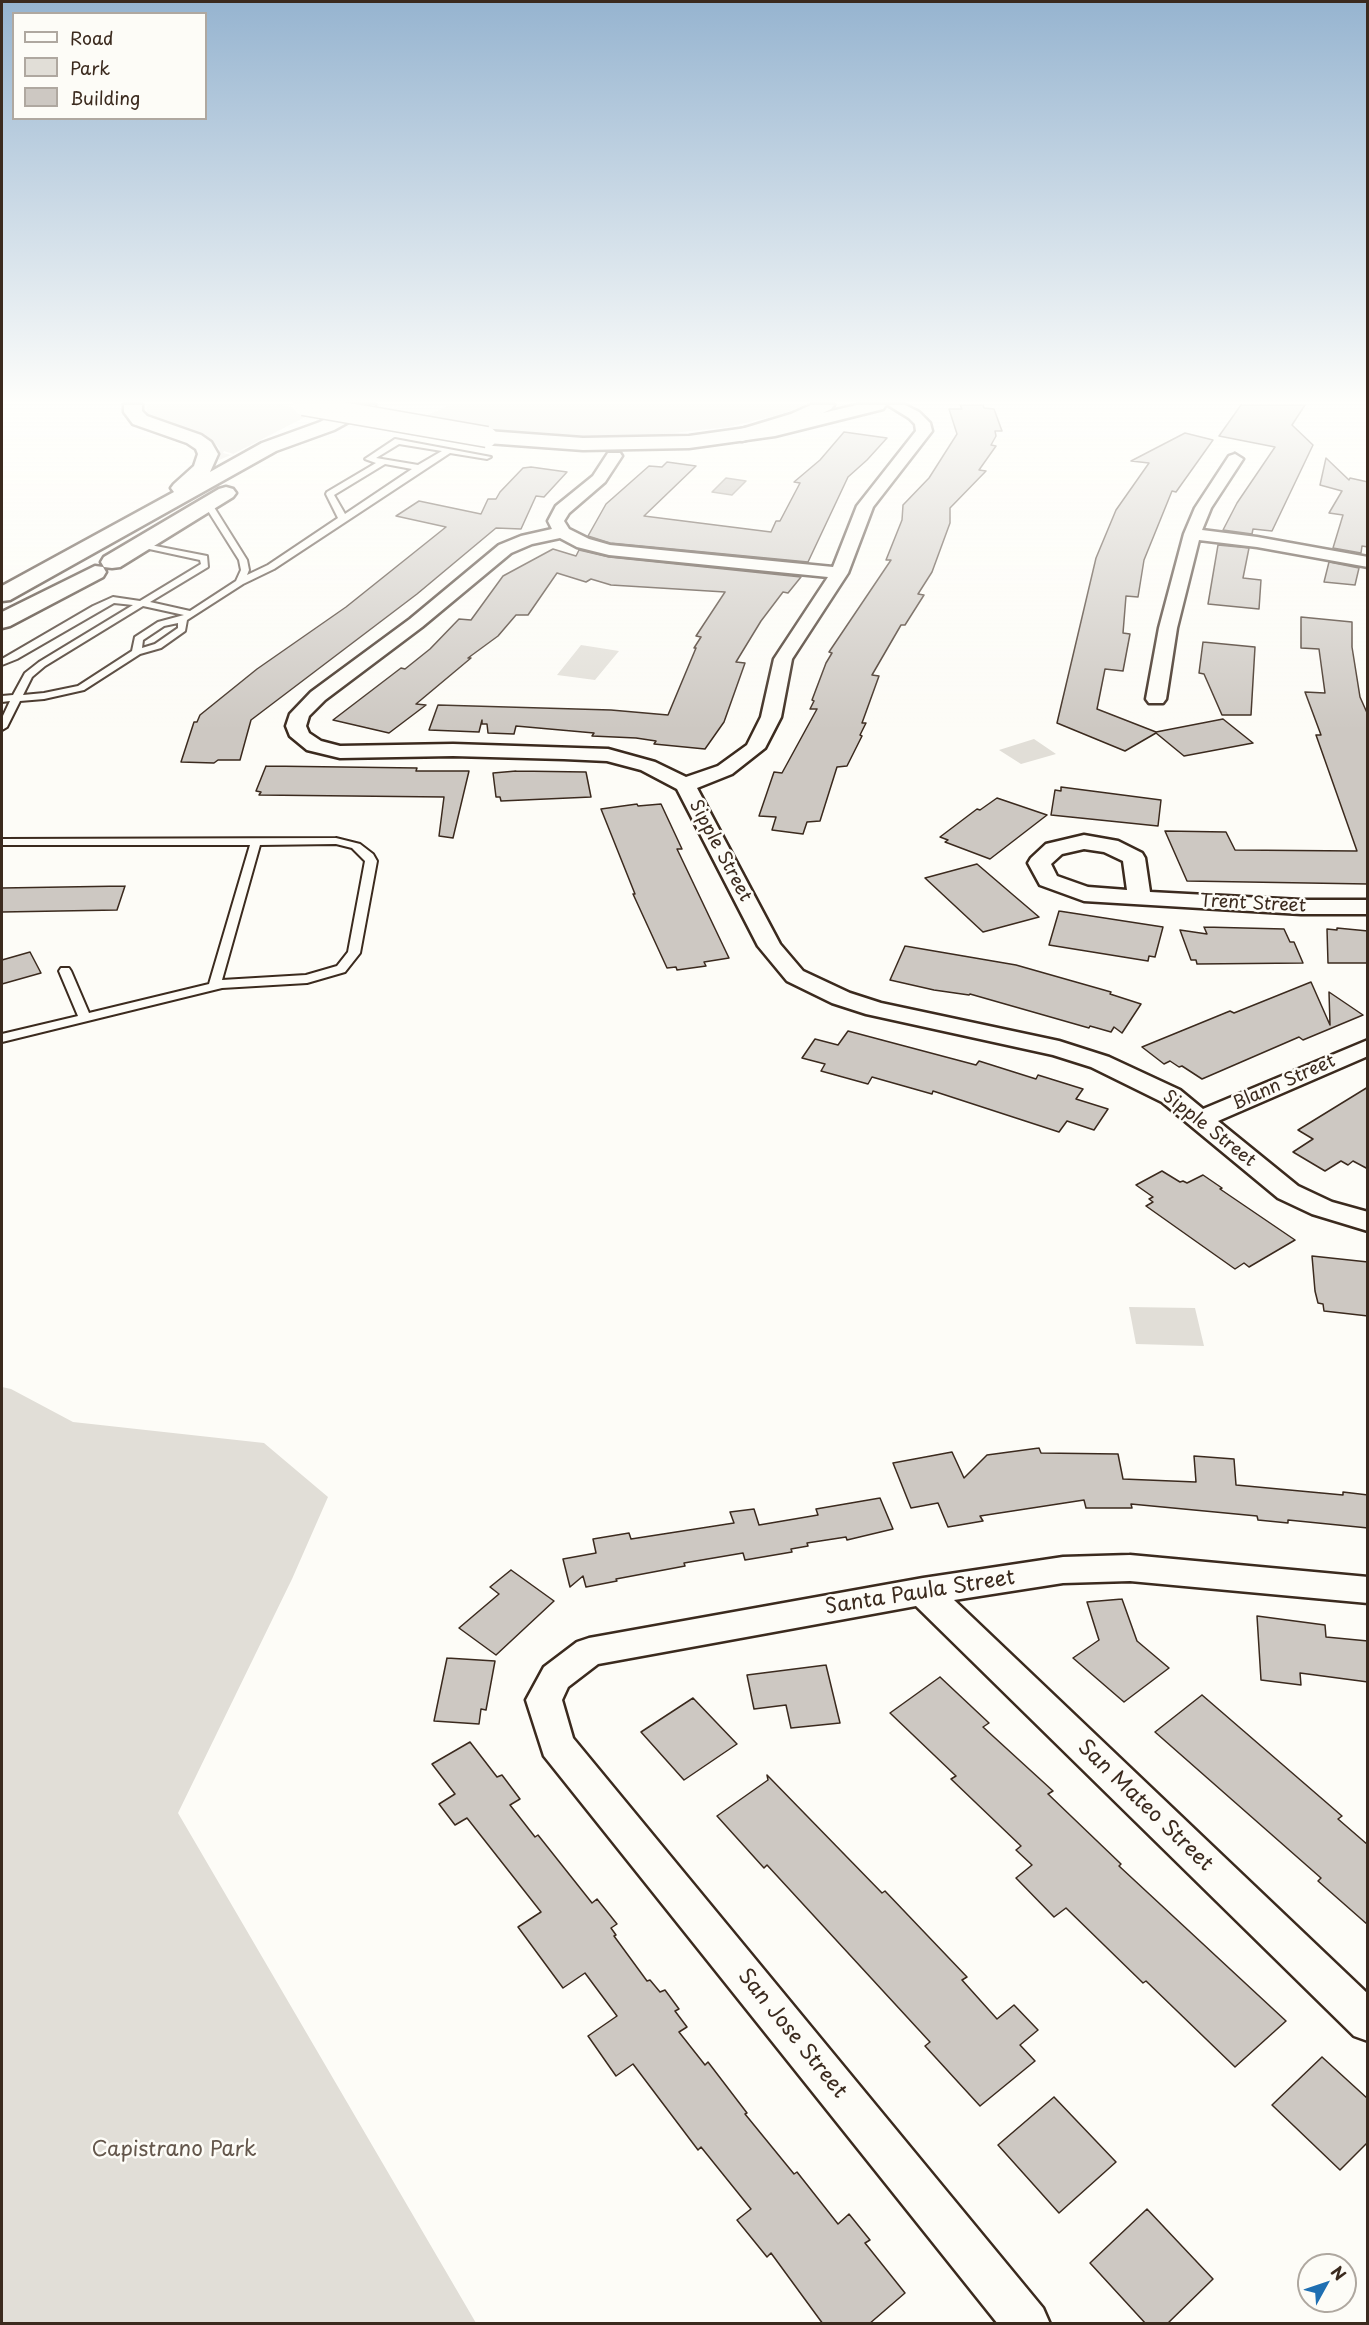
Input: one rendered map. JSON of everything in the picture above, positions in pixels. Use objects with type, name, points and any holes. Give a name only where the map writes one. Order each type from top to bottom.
[{"type":"main road","points":[[2,595],[148,514]]},
{"type":"main road","points":[[2,621],[104,567],[196,514]]},
{"type":"street","points":[[560,514],[556,521],[562,532],[583,543],[609,550],[839,573]]},
{"type":"street","points":[[685,786],[724,770],[755,748],[771,717],[783,659],[839,573],[863,514]]},
{"type":"street","points":[[1156,699],[1168,628],[1192,534],[1201,514]]},
{"type":"street","name":"Sipple Street","points":[[562,532],[527,540],[506,549],[416,622],[318,696],[300,714],[296,726],[300,736],[314,746],[340,752],[453,750],[608,755],[648,766],[685,786],[770,946],[795,976],[841,998],[874,1009],[1059,1049],[1100,1062],[1171,1096],[1288,1192],[1322,1208],[1368,1222]]},
{"type":"street","points":[[1192,534],[1257,542],[1368,562]]},
{"type":"street","name":"Trent Street","points":[[1139,898],[1301,907],[1368,907]]},
{"type":"street","name":"Blann Street","points":[[1201,1119],[1368,1047]]},
{"type":"street","name":"Santa Paula Street","points":[[557,1745],[544,1700],[555,1677],[589,1652],[923,1591],[1063,1570],[1130,1568],[1368,1590]]},
{"type":"street","name":"San Mateo Street","points":[[923,1591],[1368,2022]]},
{"type":"street","name":"San Jose Street","points":[[557,1745],[1027,2324]]},
{"type":"lane","points":[[214,514],[243,560],[245,570],[240,582]]},
{"type":"lane","points":[[339,514],[342,519]]},
{"type":"lane","points":[[137,652],[138,639],[161,624],[187,617],[240,582],[271,567],[350,514]]},
{"type":"lane","points":[[2,728],[28,675],[42,664],[145,604],[205,565],[204,558],[143,544]]},
{"type":"lane","points":[[2,662],[113,600],[145,604],[187,617]]},
{"type":"lane","points":[[2,699],[44,696],[81,688],[137,652],[158,646],[182,629],[187,617]]},
{"type":"lane","points":[[214,986],[256,841]]},
{"type":"lane","points":[[2,842],[336,841],[356,846],[369,856],[371,861],[354,953],[341,969],[320,977],[214,986],[2,1038]]},
{"type":"lane","points":[[65,971],[85,1017]]},
{"type":"green space","points":[[581,645],[619,651],[595,680],[557,675]]},
{"type":"green space","points":[[1034,739],[1056,754],[1021,764],[999,750]]},
{"type":"green space","points":[[1129,1307],[1195,1308],[1204,1346],[1136,1344]]},
{"type":"green space","name":"Capistrano Park","points":[[2,1387],[11,1389],[73,1422],[264,1443],[328,1497],[292,1579],[178,1813],[476,2323],[2,2323]]},
{"type":"building","points":[[400,514],[528,514],[521,529],[496,528],[417,594],[251,720],[240,760],[218,760],[214,763],[181,762],[194,722],[197,722],[200,715],[257,669],[346,607],[446,527],[396,516]]},
{"type":"building","points":[[601,514],[647,514],[644,516],[771,532],[776,521],[780,521],[784,514],[831,514],[808,562],[610,543],[588,536]]},
{"type":"building","points":[[902,514],[950,514],[950,523],[932,572],[918,594],[924,595],[905,625],[901,625],[872,675],[879,676],[862,723],[866,723],[860,735],[862,736],[847,766],[837,767],[820,821],[807,822],[803,834],[772,830],[776,817],[759,816],[774,772],[782,773],[817,709],[810,709],[826,663],[832,653],[829,652],[891,560],[886,560]]},
{"type":"building","points":[[1115,514],[1163,514],[1144,560],[1138,597],[1126,596],[1123,633],[1130,634],[1123,671],[1105,669],[1097,709],[1156,732],[1223,719],[1253,743],[1184,756],[1156,733],[1125,751],[1057,723],[1096,558]]},
{"type":"building","points":[[1232,514],[1280,514],[1272,531],[1253,529],[1252,534],[1223,530]]},
{"type":"building","points":[[1332,514],[1368,514],[1368,547],[1362,546],[1361,553],[1333,548],[1343,515]]},
{"type":"building","points":[[1218,545],[1249,548],[1243,578],[1261,580],[1259,609],[1208,604]]},
{"type":"building","points":[[553,549],[576,556],[579,550],[609,557],[801,577],[788,593],[783,592],[761,621],[736,662],[745,663],[724,722],[705,749],[654,744],[656,741],[636,738],[592,736],[594,733],[516,726],[514,734],[488,733],[487,724],[482,724],[482,720],[479,732],[429,730],[438,705],[611,710],[668,715],[696,648],[694,648],[701,637],[696,636],[725,592],[611,585],[591,579],[586,582],[557,573],[528,615],[516,615],[498,636],[468,658],[471,658],[416,704],[426,705],[389,733],[333,720],[430,649],[459,619],[471,620],[503,576]]},
{"type":"building","points":[[1329,562],[1359,568],[1355,585],[1324,582]]},
{"type":"building","points":[[1301,617],[1352,622],[1352,647],[1360,697],[1368,715],[1368,884],[1187,881],[1165,831],[1226,832],[1235,850],[1357,851],[1316,735],[1321,735],[1305,692],[1325,693],[1319,649],[1301,648]]},
{"type":"building","points":[[1203,642],[1255,647],[1251,715],[1222,715],[1204,674],[1199,673]]},
{"type":"building","points":[[266,766],[469,771],[453,838],[439,836],[444,797],[259,795],[261,792],[256,791]]},
{"type":"building","points":[[586,772],[591,797],[501,801],[500,797],[496,797],[493,773]]},
{"type":"building","points":[[1061,787],[1161,800],[1158,826],[1051,815],[1055,790],[1061,791]]},
{"type":"building","points":[[997,798],[1047,815],[990,859],[945,842],[948,840],[940,837],[977,809],[980,810]]},
{"type":"building","points":[[637,804],[638,806],[661,804],[682,849],[677,849],[729,958],[704,962],[706,966],[677,970],[676,967],[667,968],[633,894],[635,894],[601,809]]},
{"type":"building","points":[[977,864],[1039,917],[983,932],[925,878]]},
{"type":"building","points":[[125,886],[117,910],[2,912],[2,888]]},
{"type":"building","points":[[1059,911],[1163,927],[1155,957],[1149,956],[1148,961],[1049,945]]},
{"type":"building","points":[[1204,927],[1284,929],[1290,942],[1294,942],[1303,963],[1197,964],[1196,960],[1191,960],[1180,930],[1207,934]]},
{"type":"building","points":[[1337,928],[1368,931],[1368,963],[1328,963],[1327,929],[1337,930]]},
{"type":"building","points":[[905,946],[1016,965],[1111,992],[1110,994],[1141,1004],[1122,1033],[1114,1027],[1111,1032],[1090,1026],[1089,1028],[970,994],[934,990],[890,980]]},
{"type":"building","points":[[30,952],[41,973],[2,984],[2,960]]},
{"type":"building","points":[[1311,982],[1330,1025],[1329,992],[1363,1015],[1303,1040],[1299,1037],[1202,1079],[1170,1061],[1164,1064],[1142,1047],[1230,1011],[1234,1013]]},
{"type":"building","points":[[848,1031],[976,1065],[979,1061],[1036,1079],[1038,1075],[1083,1089],[1076,1099],[1108,1109],[1094,1130],[1067,1121],[1059,1132],[933,1091],[932,1094],[872,1077],[868,1084],[821,1071],[825,1064],[802,1058],[815,1039],[838,1045]]},
{"type":"building","points":[[1368,1087],[1368,1169],[1353,1161],[1348,1165],[1341,1161],[1325,1171],[1293,1152],[1313,1139],[1298,1130]]},
{"type":"building","points":[[1162,1171],[1180,1182],[1187,1183],[1203,1175],[1295,1240],[1249,1267],[1244,1263],[1235,1269],[1146,1206],[1153,1202],[1149,1199],[1153,1197],[1136,1185]]},
{"type":"building","points":[[1312,1256],[1368,1262],[1368,1316],[1324,1311],[1323,1304],[1318,1303],[1315,1291]]},
{"type":"building","points":[[1039,1448],[1041,1453],[1118,1454],[1123,1479],[1196,1482],[1194,1456],[1234,1459],[1236,1485],[1343,1495],[1343,1492],[1368,1495],[1368,1528],[1288,1520],[1288,1523],[1258,1520],[1257,1516],[1131,1504],[1132,1508],[1086,1508],[1084,1500],[980,1516],[983,1521],[948,1527],[938,1503],[911,1508],[893,1463],[952,1452],[964,1478],[987,1455]]},
{"type":"building","points":[[880,1498],[893,1529],[847,1540],[846,1537],[807,1543],[808,1546],[791,1549],[792,1552],[745,1560],[743,1553],[684,1563],[685,1566],[586,1587],[583,1576],[570,1587],[563,1559],[596,1553],[593,1539],[629,1533],[631,1539],[734,1523],[730,1512],[754,1509],[759,1525],[818,1515],[816,1509]]},
{"type":"building","points":[[511,1570],[554,1601],[496,1655],[459,1628],[499,1594],[490,1587]]},
{"type":"building","points":[[1122,1599],[1137,1641],[1169,1668],[1124,1702],[1073,1658],[1099,1640],[1087,1602]]},
{"type":"building","points":[[1257,1616],[1325,1625],[1326,1637],[1368,1641],[1368,1682],[1300,1673],[1301,1685],[1261,1680]]},
{"type":"building","points":[[447,1658],[495,1661],[486,1710],[481,1709],[479,1724],[434,1721]]},
{"type":"building","points":[[826,1665],[840,1723],[791,1728],[786,1705],[754,1709],[747,1675]]},
{"type":"building","points":[[940,1677],[989,1723],[983,1727],[1053,1791],[1048,1794],[1121,1864],[1119,1866],[1286,2021],[1235,2067],[1146,1981],[1143,1983],[1066,1908],[1054,1917],[1016,1878],[1032,1865],[1016,1850],[1021,1846],[951,1779],[956,1776],[890,1713]]},
{"type":"building","points":[[1202,1695],[1342,1816],[1338,1819],[1368,1845],[1368,1925],[1318,1881],[1321,1878],[1155,1732]]},
{"type":"building","points":[[693,1698],[737,1744],[684,1780],[641,1732]]},
{"type":"building","points":[[470,1742],[497,1777],[502,1775],[520,1799],[510,1805],[535,1837],[538,1835],[592,1903],[597,1899],[617,1924],[611,1928],[616,1935],[614,1936],[647,1981],[650,1980],[660,1992],[665,1990],[679,2009],[675,2011],[687,2027],[679,2032],[705,2065],[708,2062],[747,2113],[745,2114],[794,2174],[797,2172],[838,2224],[849,2214],[870,2240],[865,2243],[905,2293],[869,2324],[823,2324],[771,2253],[767,2257],[737,2220],[751,2209],[701,2147],[698,2150],[633,2064],[616,2076],[588,2036],[617,2016],[585,1973],[563,1988],[518,1927],[541,1912],[467,1818],[455,1825],[439,1804],[455,1794],[432,1764]]},
{"type":"building","points":[[767,1775],[882,1893],[885,1891],[967,1977],[962,1980],[997,2019],[1014,2005],[1038,2030],[1020,2045],[1035,2061],[980,2106],[925,2046],[930,2042],[767,1865],[764,1868],[717,1816],[768,1780]]},
{"type":"building","points":[[1322,2057],[1368,2099],[1368,2142],[1340,2170],[1272,2105]]},
{"type":"building","points":[[1054,2097],[1116,2162],[1059,2213],[998,2145]]},
{"type":"building","points":[[1147,2209],[1213,2279],[1167,2324],[1146,2324],[1090,2263]]}]
